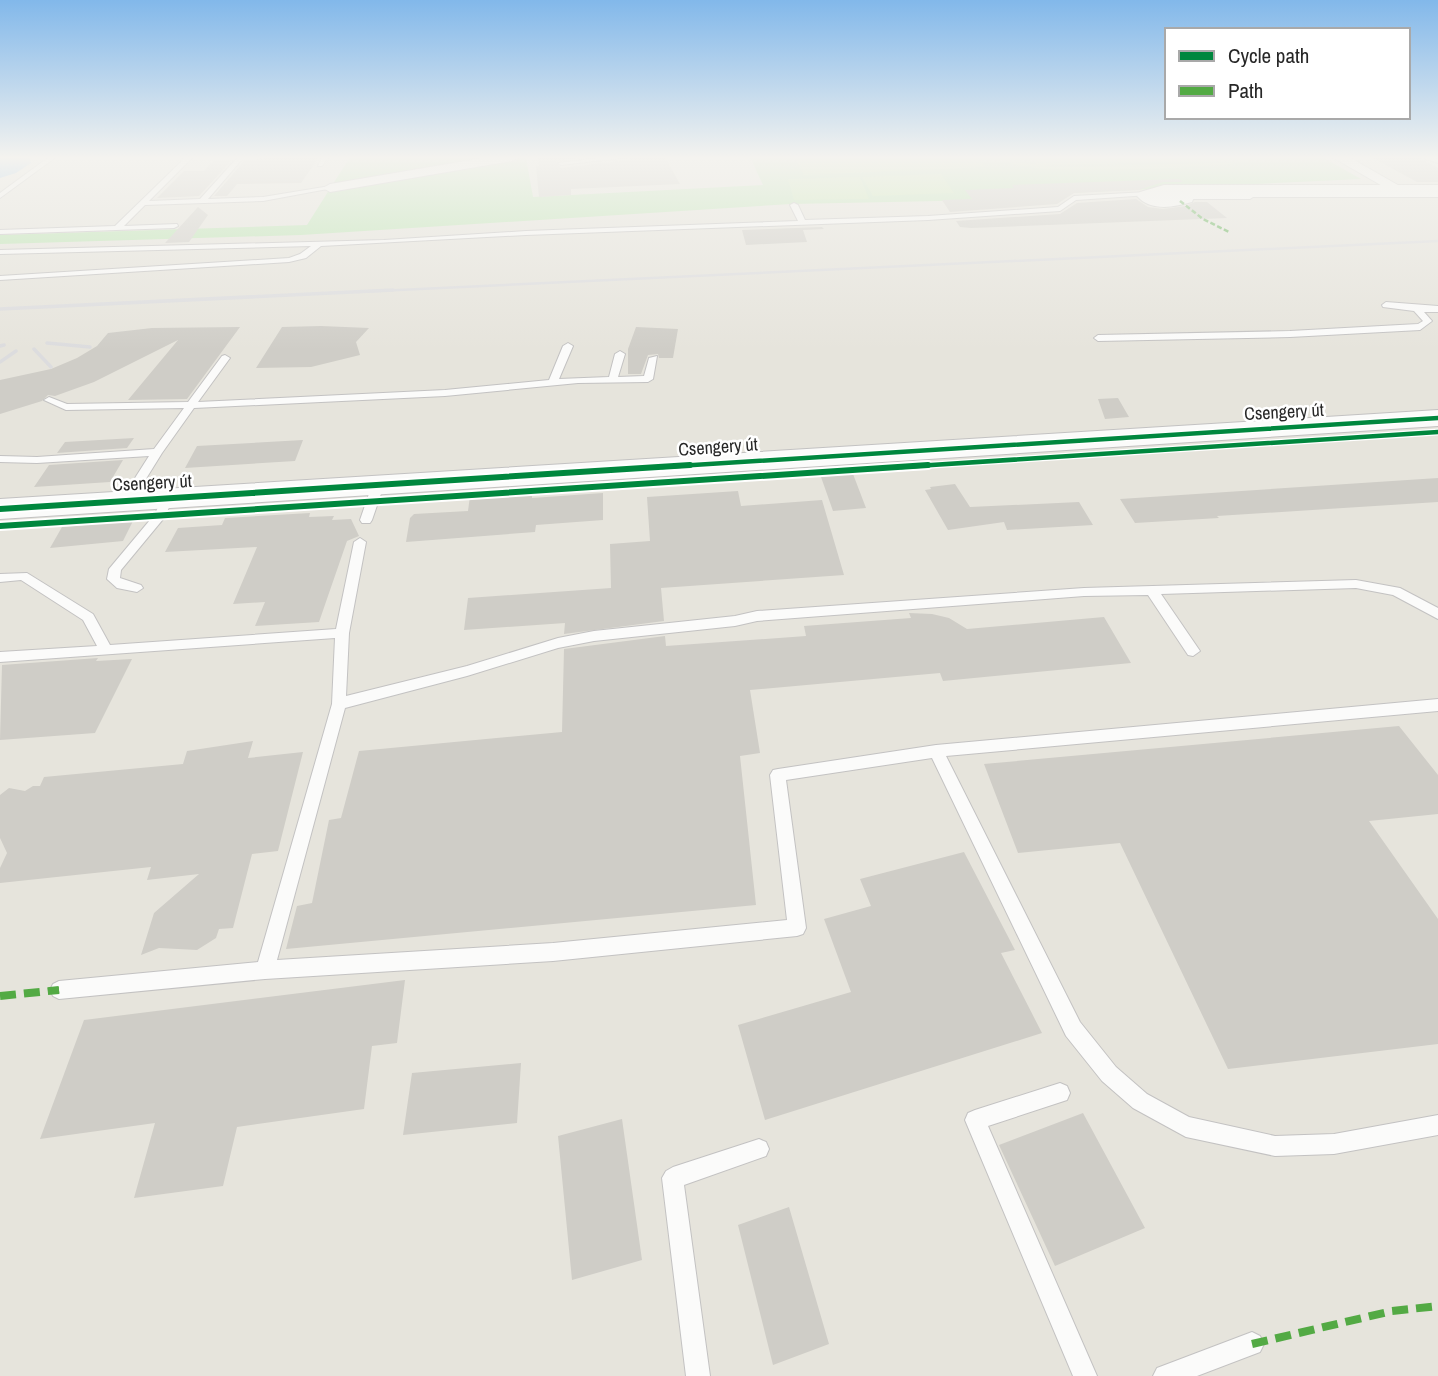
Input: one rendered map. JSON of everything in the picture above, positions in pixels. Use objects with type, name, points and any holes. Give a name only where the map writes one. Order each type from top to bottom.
[{"type":"main road","name":"Csengery út","points":[[0,509],[1438,418]]},
{"type":"lane","points":[[118,227],[124,221]]},
{"type":"lane","points":[[0,252],[319,244],[827,221]]},
{"type":"lane","points":[[0,232],[174,226]]},
{"type":"lane","points":[[0,278],[289,260],[303,256],[319,244]]},
{"type":"lane","points":[[1386,305],[1438,309]]},
{"type":"lane","points":[[1098,338],[1290,334],[1420,327],[1428,321],[1417,309]]},
{"type":"lane","points":[[553,382],[568,346]]},
{"type":"lane","points":[[613,379],[620,354]]},
{"type":"lane","points":[[127,500],[157,452],[225,358]]},
{"type":"lane","points":[[49,400],[66,407],[191,405],[445,393],[553,382],[648,380],[654,358]]},
{"type":"lane","points":[[0,459],[37,460],[157,452]]},
{"type":"lane","points":[[366,520],[378,485]]},
{"type":"lane","points":[[137,588],[123,587],[117,583],[113,579],[115,569],[160,516],[167,499]]},
{"type":"lane","points":[[265,970],[339,705],[342,633],[360,542]]},
{"type":"lane","points":[[0,578],[23,576],[88,617],[106,650]]},
{"type":"lane","points":[[339,705],[467,671],[558,643],[594,636],[735,621],[757,615],[1151,589],[1367,585],[1396,591],[1438,614]]},
{"type":"lane","points":[[1151,589],[1193,651]]},
{"type":"lane","points":[[0,657],[342,633]]},
{"type":"lane","points":[[59,990],[265,970],[553,951],[797,928],[778,775],[936,751],[1438,705]]},
{"type":"lane","points":[[936,751],[1073,1029],[1109,1074],[1140,1101],[1186,1127],[1275,1146],[1335,1144],[1438,1125]]},
{"type":"lane","points":[[1060,1093],[975,1120],[1085,1376]]},
{"type":"lane","points":[[698,1376],[673,1178],[759,1149]]},
{"type":"lane","points":[[1165,1376],[1252,1344]]},
{"type":"green space","points":[[309,221],[519,221],[301,235],[0,244],[0,235],[307,225]]},
{"type":"building","points":[[185,221],[204,221],[189,242],[165,243]]},
{"type":"building","points":[[956,221],[1145,221],[971,228],[960,227]]},
{"type":"building","points":[[824,229],[803,230],[807,242],[746,245],[742,230]]},
{"type":"building","points":[[240,327],[187,399],[128,400],[178,340],[94,382],[55,396],[48,395],[42,401],[0,414],[0,380],[51,369],[77,358],[97,346],[108,333],[152,328]]},
{"type":"building","points":[[282,327],[369,328],[356,342],[360,355],[311,367],[256,368]]},
{"type":"building","points":[[636,327],[678,329],[673,358],[659,358],[658,354],[648,355],[641,374],[628,374],[628,349]]},
{"type":"building","points":[[1118,398],[1129,417],[1105,419],[1098,399]]},
{"type":"building","points":[[134,438],[127,448],[57,453],[65,442]]},
{"type":"building","points":[[303,440],[295,461],[185,468],[197,446]]},
{"type":"building","points":[[123,460],[110,482],[34,487],[49,465]]},
{"type":"building","points":[[853,474],[866,508],[833,511],[821,477]]},
{"type":"building","points":[[1438,478],[1438,502],[1217,516],[1219,518],[1135,523],[1120,499]]},
{"type":"building","points":[[955,484],[970,507],[1079,502],[1093,525],[1007,530],[1004,522],[948,530],[925,490]]},
{"type":"building","points":[[738,491],[741,506],[822,500],[844,575],[661,588],[664,621],[564,634],[565,623],[464,630],[468,598],[611,588],[610,544],[650,541],[647,497]]},
{"type":"building","points":[[532,492],[532,498],[603,493],[603,520],[536,525],[535,532],[406,542],[410,518],[414,514],[468,511],[470,496]]},
{"type":"building","points":[[310,513],[309,517],[334,516],[332,520],[351,519],[359,536],[347,541],[319,622],[255,626],[265,602],[233,604],[257,547],[165,552],[178,528],[222,525],[225,518]]},
{"type":"building","points":[[133,521],[123,541],[50,548],[62,527]]},
{"type":"building","points":[[909,613],[949,618],[967,629],[1104,617],[1131,663],[943,681],[940,673],[750,690],[760,753],[740,756],[756,905],[286,949],[297,906],[312,903],[329,820],[341,818],[359,751],[562,732],[564,649],[665,636],[666,646],[806,636],[804,626],[911,618]]},
{"type":"building","points":[[98,658],[96,661],[132,659],[95,733],[0,740],[2,665]]},
{"type":"building","points":[[1399,726],[1438,775],[1438,814],[1369,821],[1438,919],[1438,1044],[1228,1069],[1120,843],[1018,853],[984,764]]},
{"type":"building","points":[[253,741],[248,758],[303,752],[278,851],[252,854],[233,928],[219,929],[216,938],[197,950],[159,948],[141,955],[154,913],[199,874],[147,880],[151,867],[0,883],[0,868],[7,853],[0,838],[0,795],[9,788],[25,791],[33,786],[40,786],[44,777],[183,764],[187,751]]},
{"type":"building","points":[[964,852],[1015,950],[1001,953],[1042,1033],[765,1120],[738,1025],[851,992],[824,919],[871,906],[860,879]]},
{"type":"building","points":[[405,980],[397,1043],[372,1046],[364,1109],[237,1127],[223,1186],[134,1198],[155,1123],[40,1139],[84,1020]]},
{"type":"building","points":[[521,1063],[517,1123],[403,1135],[412,1073]]},
{"type":"building","points":[[1083,1113],[1145,1228],[1055,1266],[999,1145]]},
{"type":"building","points":[[622,1119],[642,1260],[572,1280],[558,1136]]},
{"type":"building","points":[[789,1207],[829,1344],[773,1365],[738,1225]]},
{"type":"railway","points":[[356,292],[1438,241]]},
{"type":"railway","points":[[0,309],[393,290]]},
{"type":"railway","points":[[47,343],[90,347]]},
{"type":"railway","points":[[0,346],[4,345]]},
{"type":"railway","points":[[34,349],[51,367]]},
{"type":"railway","points":[[0,362],[16,351]]},
{"type":"marked path","points":[[1207,221],[1229,232]]},
{"type":"marked path","points":[[0,996],[59,990]]},
{"type":"marked path","points":[[1252,1344],[1392,1311],[1438,1306]]},
{"type":"cycle path","points":[[0,509],[1438,418]]},
{"type":"cycle path","points":[[0,526],[1438,432]]}]
